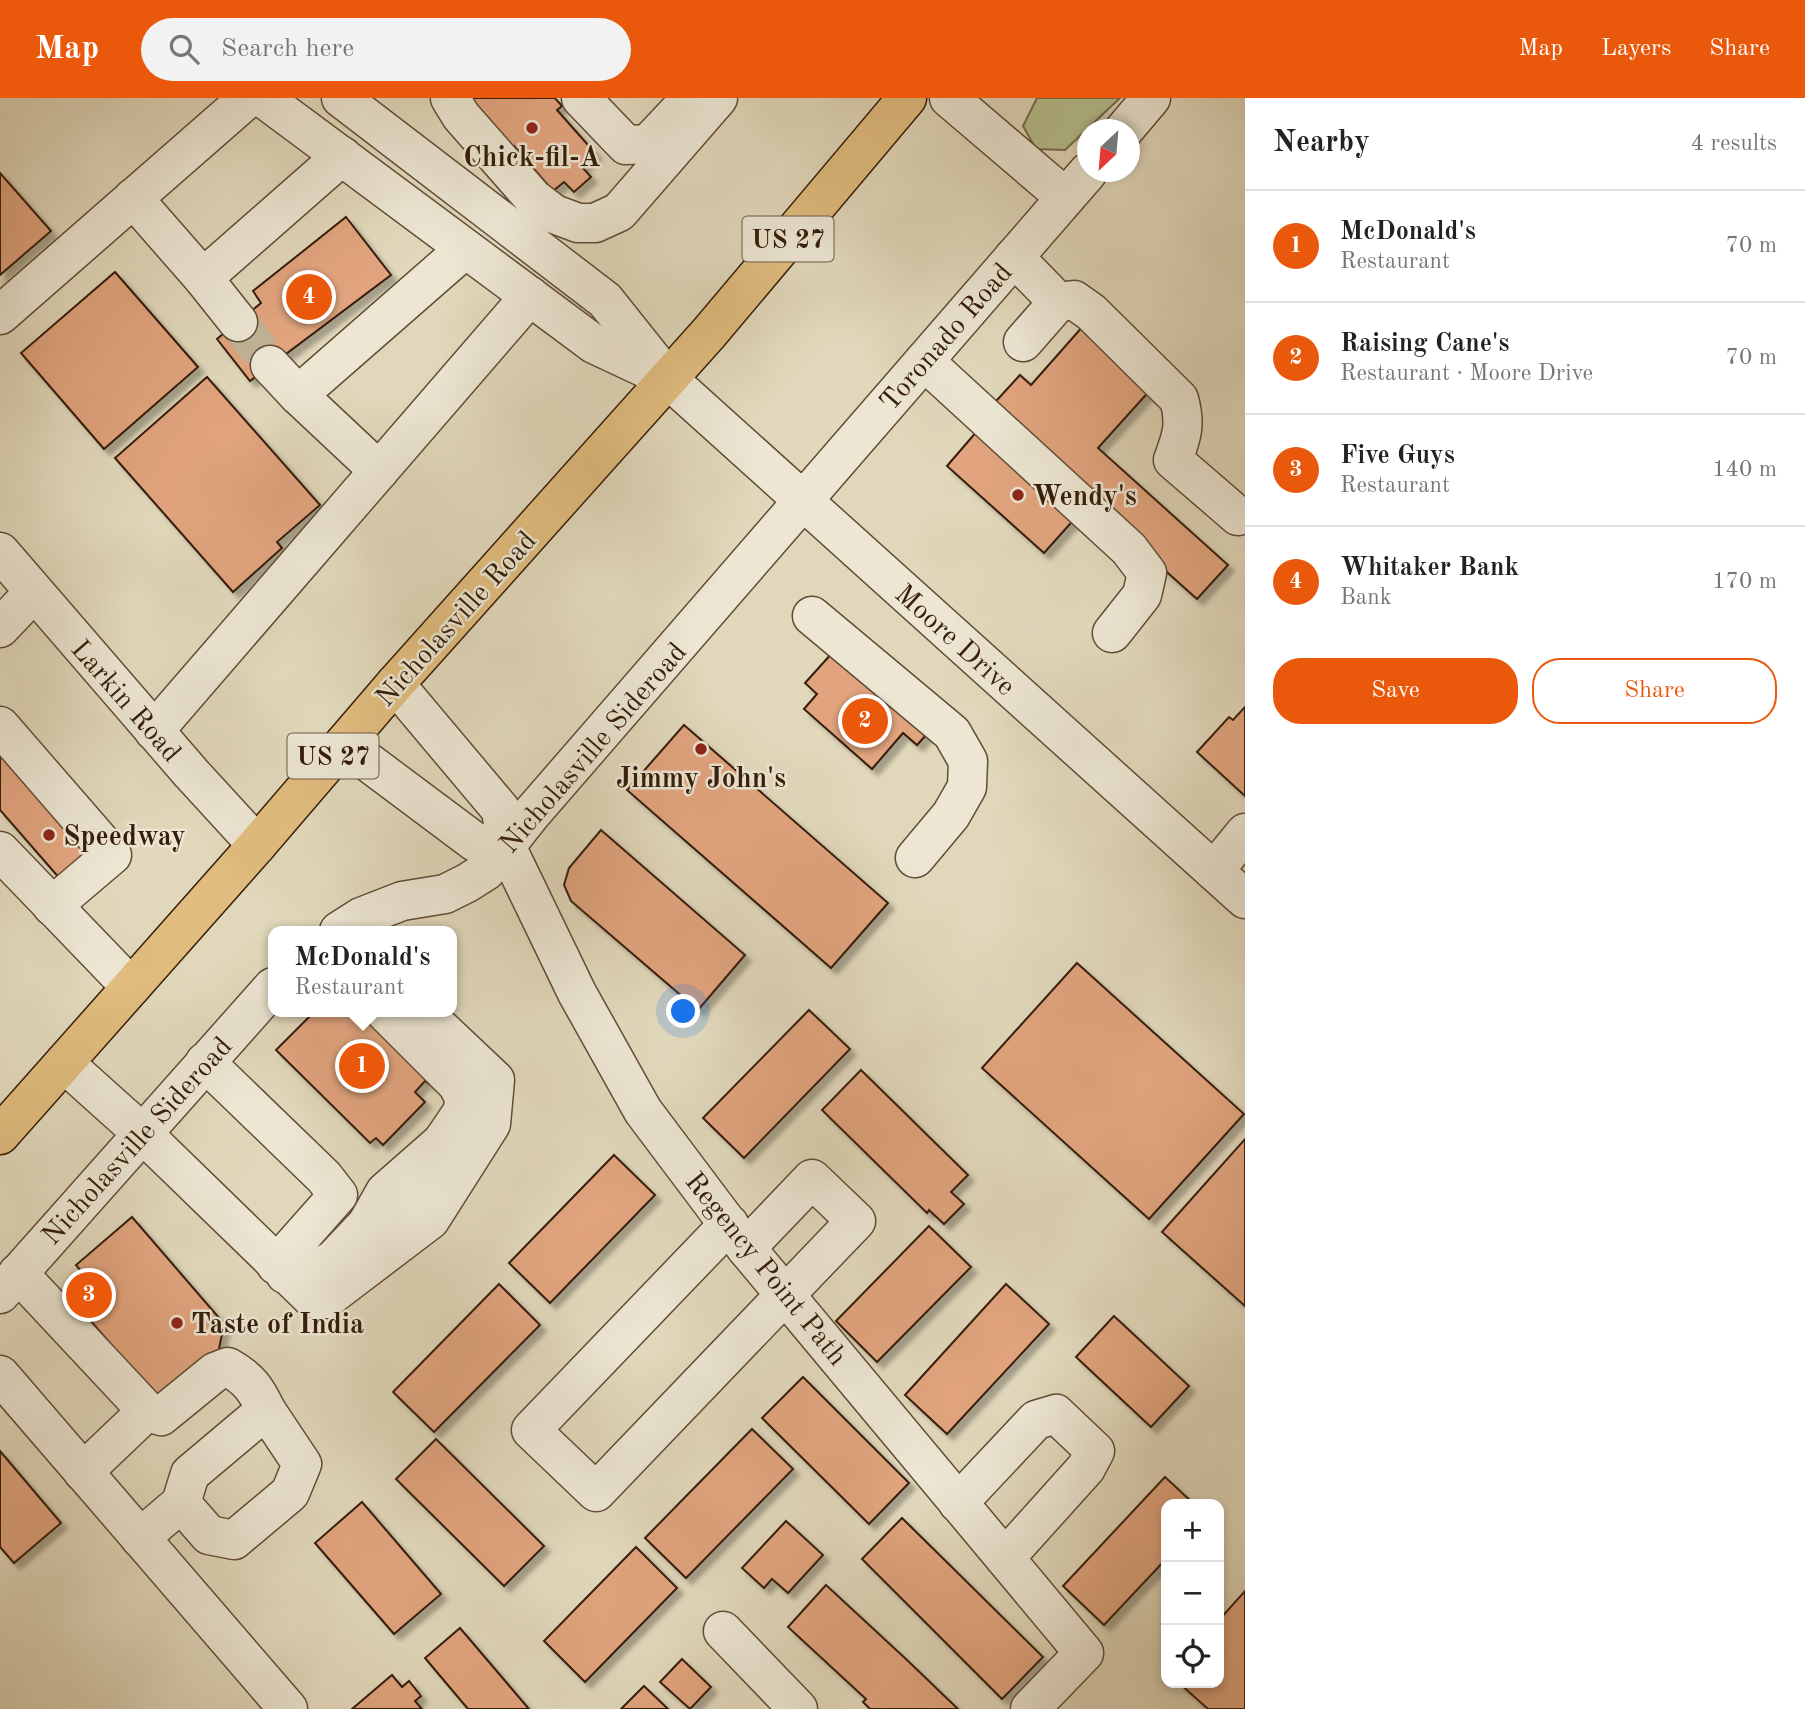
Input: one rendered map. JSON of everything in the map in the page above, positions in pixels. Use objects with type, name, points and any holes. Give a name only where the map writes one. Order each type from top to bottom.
[{"type":"main road","name":"Nicholasville Road","points":[[0,1135],[257,845],[395,684],[668,379],[907,98]]},
{"type":"street","points":[[0,315],[248,98]]},
{"type":"street","points":[[264,98],[594,344],[668,379]]},
{"type":"street","points":[[341,98],[605,300],[668,379]]},
{"type":"street","points":[[450,98],[461,116],[533,198],[554,214],[578,223],[595,223],[619,212],[718,98]]},
{"type":"street","points":[[581,98],[626,145],[648,144],[691,98]]},
{"type":"street","points":[[949,98],[1076,184]]},
{"type":"street","points":[[1133,119],[1151,98]]},
{"type":"street","points":[[203,278],[342,156]]},
{"type":"street","name":"Toronado Road","points":[[803,501],[1076,184]]},
{"type":"street","points":[[133,198],[238,322]]},
{"type":"street","points":[[298,395],[466,248]]},
{"type":"street","points":[[1014,257],[1058,302]]},
{"type":"street","points":[[154,731],[530,296]]},
{"type":"street","points":[[1023,342],[1058,302],[1074,300],[1091,312],[1179,398],[1184,415],[1182,436],[1172,460],[1238,516]]},
{"type":"street","points":[[925,361],[1121,541],[1147,573],[1142,595],[1112,633]]},
{"type":"street","points":[[270,365],[379,471]]},
{"type":"street","name":"Moore Drive","points":[[668,379],[1245,899]]},
{"type":"street","name":"Nicholasville Sideroad","points":[[347,926],[361,917],[402,901],[445,894],[486,871],[803,501]]},
{"type":"street","name":"Larkin Road","points":[[0,552],[154,731],[257,845]]},
{"type":"street","points":[[0,628],[34,592]]},
{"type":"street","points":[[812,616],[952,733],[968,761],[967,788],[951,815],[915,858]]},
{"type":"street","name":"Regency Point Path","points":[[395,684],[501,810],[506,846],[577,993],[643,1111],[785,1295],[1084,1653],[1030,1709]]},
{"type":"street","points":[[0,726],[113,855],[52,906]]},
{"type":"street","points":[[344,744],[475,842],[506,846]]},
{"type":"street","points":[[1214,871],[1245,833]]},
{"type":"street","points":[[0,851],[131,987]]},
{"type":"street","name":"Nicholasville Sideroad","points":[[9,1283],[268,993]]},
{"type":"street","points":[[281,1270],[314,1270],[333,1260],[367,1224],[411,1212],[428,1202],[442,1142],[463,1111],[464,1097],[457,1084],[390,1017]]},
{"type":"street","points":[[64,1063],[142,1133],[312,1298],[326,1299],[430,1220],[491,1124],[495,1080],[428,1017]]},
{"type":"street","points":[[205,1062],[324,1177],[338,1195],[281,1270]]},
{"type":"street","points":[[812,1179],[856,1221],[596,1492],[531,1430],[737,1236],[812,1179]]},
{"type":"street","points":[[9,1283],[147,1411],[161,1416],[215,1372],[229,1367],[244,1376],[257,1392],[302,1464],[290,1493],[234,1540],[209,1535],[181,1503]]},
{"type":"street","points":[[0,1376],[288,1709]]},
{"type":"street","points":[[140,1538],[181,1503],[190,1474],[266,1410]]},
{"type":"street","points":[[83,1472],[147,1411]]},
{"type":"street","points":[[958,1503],[1036,1420],[1056,1414],[1095,1451],[1086,1468],[1004,1558]]},
{"type":"street","points":[[723,1631],[799,1709]]},
{"type":"green space","points":[[1037,98],[1120,98],[1098,119],[1077,119],[1077,139],[1065,150],[1036,149],[1023,126]]},
{"type":"building","name":"Chick-fil-A","points":[[465,98],[555,98],[562,106],[557,110],[596,154],[582,167],[591,177],[574,192],[564,182],[553,191],[514,146],[510,150]]},
{"type":"building","points":[[0,173],[51,231],[0,275]]},
{"type":"building","points":[[346,217],[391,275],[250,381],[217,339],[261,303],[253,291]]},
{"type":"building","points":[[115,272],[198,367],[104,449],[21,353]]},
{"type":"building","points":[[1084,325],[1153,387],[1098,448],[1228,565],[1197,599],[987,411],[1020,375],[1031,385]]},
{"type":"building","points":[[207,377],[320,505],[277,542],[282,548],[233,592],[115,458]]},
{"type":"building","name":"Wendy's","points":[[984,423],[1078,515],[1044,553],[947,466]]},
{"type":"building","points":[[833,652],[927,734],[917,745],[903,733],[872,769],[804,709],[817,694],[805,683]]},
{"type":"building","points":[[1245,707],[1245,796],[1197,752],[1229,717],[1233,720]]},
{"type":"building","points":[[684,725],[888,903],[831,968],[627,790]]},
{"type":"building","name":"Speedway","points":[[0,748],[99,860],[68,888],[0,810]]},
{"type":"building","points":[[601,830],[745,955],[698,1010],[571,901],[564,885],[569,868]]},
{"type":"building","points":[[1077,963],[1244,1114],[1149,1219],[982,1068]]},
{"type":"building","points":[[809,1010],[850,1049],[744,1158],[703,1118]]},
{"type":"building","points":[[309,1017],[387,1017],[439,1073],[429,1084],[425,1081],[415,1092],[425,1102],[383,1145],[376,1138],[370,1143],[276,1050]]},
{"type":"building","points":[[861,1070],[968,1175],[951,1192],[964,1204],[944,1224],[929,1210],[927,1213],[822,1110]]},
{"type":"building","points":[[1245,1139],[1245,1306],[1162,1232]]},
{"type":"building","points":[[614,1155],[655,1195],[550,1303],[509,1263]]},
{"type":"building","points":[[132,1217],[226,1326],[218,1354],[161,1403],[72,1299],[75,1297],[69,1290],[85,1276],[76,1265]]},
{"type":"building","points":[[929,1226],[971,1267],[877,1362],[836,1321]]},
{"type":"building","points":[[499,1284],[540,1325],[434,1432],[393,1392]]},
{"type":"building","points":[[1006,1284],[1049,1324],[947,1434],[905,1395]]},
{"type":"building","points":[[1114,1316],[1189,1386],[1151,1427],[1076,1357]]},
{"type":"building","points":[[803,1377],[909,1483],[869,1524],[762,1418]]},
{"type":"building","points":[[752,1429],[793,1469],[686,1578],[645,1538]]},
{"type":"building","points":[[436,1439],[544,1546],[504,1586],[396,1479]]},
{"type":"building","points":[[0,1451],[61,1523],[14,1563],[0,1547]]},
{"type":"building","points":[[1165,1477],[1189,1499],[1161,1499],[1161,1564],[1104,1625],[1063,1586]]},
{"type":"building","points":[[362,1502],[441,1594],[394,1634],[315,1543]]},
{"type":"building","points":[[902,1518],[1043,1657],[1002,1699],[862,1559]]},
{"type":"building","points":[[786,1521],[823,1555],[788,1593],[772,1579],[764,1588],[742,1568]]},
{"type":"building","points":[[636,1547],[677,1588],[585,1682],[544,1641]]},
{"type":"building","points":[[826,1585],[958,1709],[870,1709],[863,1702],[866,1699],[788,1627]]},
{"type":"building","points":[[1245,1591],[1245,1709],[1208,1709],[1185,1688],[1224,1688],[1224,1614]]},
{"type":"building","points":[[460,1628],[529,1709],[468,1709],[425,1658]]},
{"type":"building","points":[[682,1659],[711,1687],[690,1709],[660,1682]]},
{"type":"building","points":[[392,1675],[402,1687],[409,1681],[421,1696],[415,1701],[422,1709],[352,1709]]},
{"type":"building","points":[[644,1686],[668,1709],[621,1709]]},
{"type":"tunnel","points":[[238,322],[270,365]]},
{"type":"place","name":"Chick-fil-A","points":[[532,128]]},
{"type":"place","name":"Whitaker Bank","points":[[309,297]]},
{"type":"place","name":"Wendy's","points":[[1018,495]]},
{"type":"place","name":"Raising Cane's","points":[[865,721]]},
{"type":"place","name":"Jimmy John's","points":[[701,749]]},
{"type":"place","name":"Speedway","points":[[49,835]]},
{"type":"place","name":"McDonald's","points":[[362,1066]]},
{"type":"place","name":"Five Guys","points":[[89,1295]]},
{"type":"place","name":"Taste of India","points":[[177,1323]]}]
